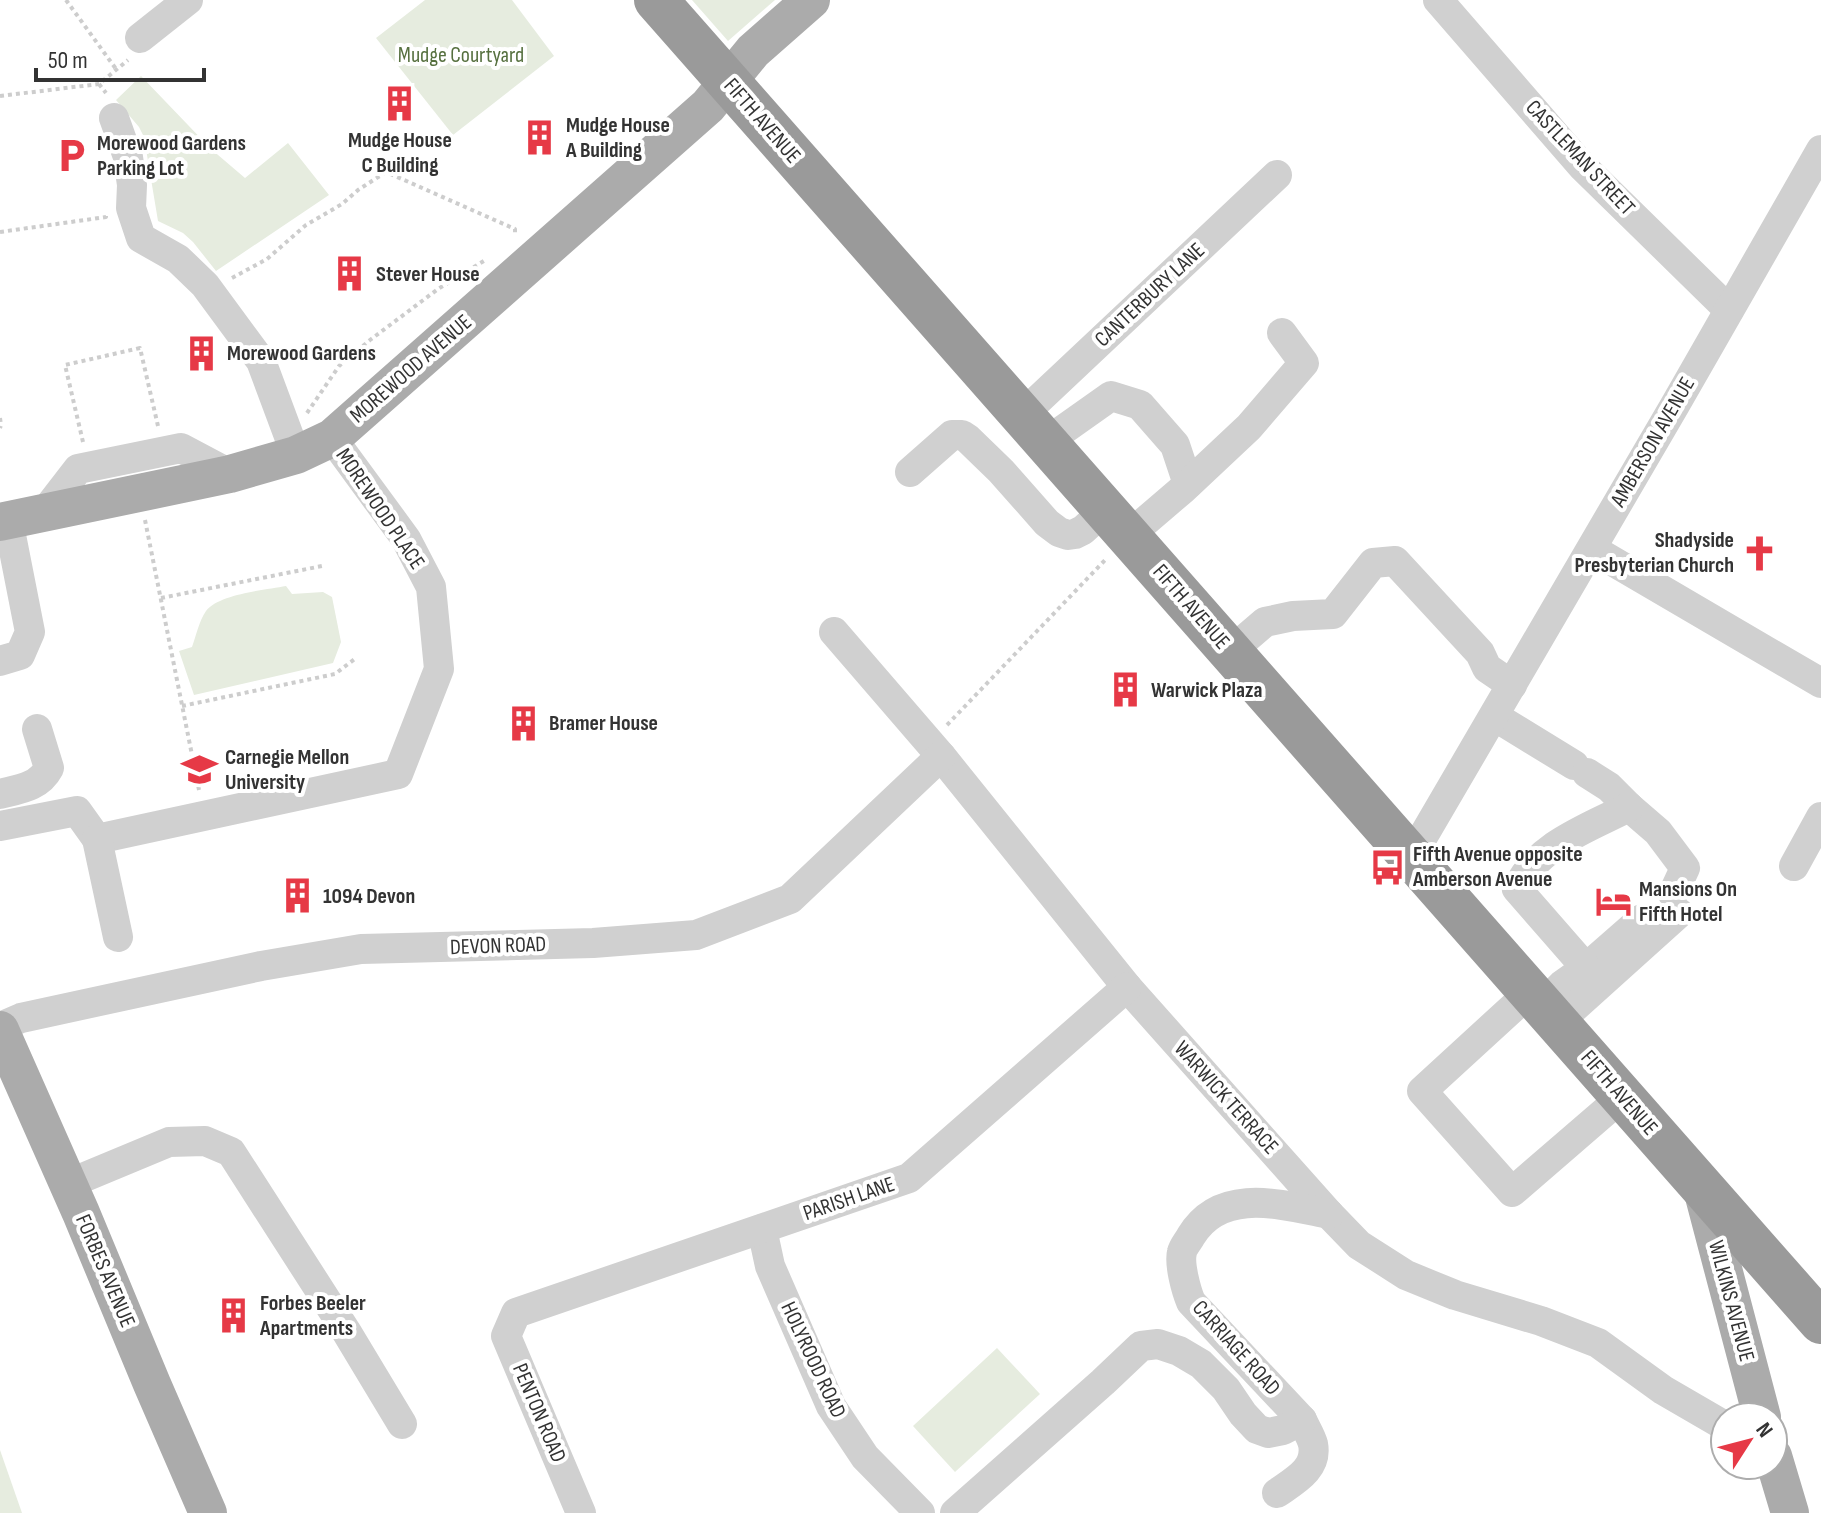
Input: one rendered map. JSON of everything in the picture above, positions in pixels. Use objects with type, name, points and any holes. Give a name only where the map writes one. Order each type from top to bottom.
[{"type":"highway","name":"FIFTH AVENUE","points":[[656,0],[1821,1320]]},
{"type":"main road","name":"MOREWOOD AVENUE","points":[[4,521],[230,474],[310,437],[661,149],[708,106],[753,51],[811,0]]},
{"type":"main road","name":"FORBES AVENUE","points":[[0,1028],[208,1513]]},
{"type":"main road","name":"WILKINS AVENUE","points":[[1701,1185],[1758,1401]]},
{"type":"main road","points":[[1780,1481],[1790,1513]]},
{"type":"street","points":[[140,38],[188,0]]},
{"type":"street","name":"CASTLEMAN STREET","points":[[1438,0],[1582,166],[1729,310]]},
{"type":"street","points":[[114,118],[128,157],[131,208],[141,238],[178,259],[205,285],[261,361],[310,437]]},
{"type":"street","name":"AMBERSON AVENUE","points":[[1411,857],[1729,310],[1813,182],[1821,150]]},
{"type":"street","name":"CANTERBURY LANE","points":[[1034,429],[1277,175]]},
{"type":"street","points":[[910,472],[952,435],[962,435],[1059,532],[1075,534],[1117,523],[1188,484],[1249,427],[1304,363],[1282,333]]},
{"type":"street","points":[[1034,429],[1111,396],[1140,405],[1175,445],[1188,484]]},
{"type":"street","name":"MOREWOOD PLACE","points":[[97,839],[398,774],[439,669],[431,587],[406,539],[310,437]]},
{"type":"street","points":[[0,661],[20,655],[30,632],[4,521]]},
{"type":"street","points":[[1592,549],[1821,683]]},
{"type":"street","points":[[1230,652],[1265,622],[1293,616],[1333,614],[1373,563],[1395,561],[1480,653],[1487,668],[1512,685]]},
{"type":"street","name":"WARWICK TERRACE","points":[[834,632],[936,750],[1127,987],[1359,1245],[1406,1275],[1455,1295],[1541,1321],[1598,1343],[1663,1390],[1709,1417]]},
{"type":"street","points":[[1494,716],[1609,787],[1658,832],[1685,868],[1669,905],[1543,1007],[1422,1091],[1512,1192],[1622,1097]]},
{"type":"street","points":[[0,794],[43,779],[49,768],[37,729]]},
{"type":"street","name":"DEVON ROAD","points":[[0,1028],[21,1018],[230,973],[361,949],[593,943],[696,935],[790,899],[936,750]]},
{"type":"street","points":[[1586,968],[1517,889],[1524,874],[1551,848],[1629,807]]},
{"type":"street","points":[[0,826],[77,811],[97,839],[118,937]]},
{"type":"street","points":[[1794,866],[1821,817]]},
{"type":"street","points":[[1543,1007],[1562,985],[1669,905]]},
{"type":"street","name":"PARISH LANE","points":[[516,1313],[909,1178],[1127,987]]},
{"type":"street","points":[[68,1184],[169,1142],[205,1141],[231,1152],[402,1424]]},
{"type":"street","name":"CARRIAGE ROAD","points":[[1277,1493],[1304,1473],[1313,1461],[1313,1444],[1302,1420],[1191,1302],[1184,1285],[1182,1252],[1200,1222],[1222,1208],[1271,1202],[1329,1214]]},
{"type":"street","name":"HOLYROOD ROAD","points":[[762,1229],[770,1266],[831,1406],[865,1457],[920,1513]]},
{"type":"street","name":"PENTON ROAD","points":[[516,1313],[506,1336],[581,1513]]},
{"type":"street","points":[[955,1513],[1141,1346],[1158,1344],[1179,1351],[1201,1364],[1226,1389],[1257,1429],[1268,1433],[1283,1430],[1302,1420]]},
{"type":"path","points":[[66,0],[116,69]]},
{"type":"path","points":[[0,96],[99,84],[139,51],[140,38]]},
{"type":"path","points":[[222,281],[267,259],[306,225],[386,172],[515,229],[516,242]]},
{"type":"path","points":[[0,232],[106,217],[107,211]]},
{"type":"path","points":[[310,437],[339,366],[438,289],[489,258]]},
{"type":"path","points":[[84,448],[65,365],[140,348],[160,432]]},
{"type":"path","points":[[0,418],[0,428]]},
{"type":"path","points":[[142,506],[204,815]]},
{"type":"path","points":[[936,750],[1117,523]]},
{"type":"path","points":[[161,598],[322,566]]},
{"type":"path","points":[[182,706],[335,674],[356,658]]},
{"type":"green space","name":"Mudge Courtyard","points":[[425,0],[512,0],[554,56],[453,135],[376,38]]},
{"type":"green space","points":[[692,0],[775,0],[728,41]]},
{"type":"green space","points":[[141,76],[211,149],[245,178],[288,143],[329,195],[216,271],[183,233],[158,221],[144,137],[116,100]]},
{"type":"green space","points":[[286,586],[292,594],[323,592],[332,597],[341,642],[333,663],[194,695],[179,651],[192,647],[206,611],[221,600]]},
{"type":"green space","points":[[997,1348],[1040,1394],[955,1472],[913,1426]]},
{"type":"green space","points":[[0,1450],[22,1513],[0,1513]]},
{"type":"place","name":"Mudge House C Building","points":[[400,104]]},
{"type":"place","name":"Mudge House A Building","points":[[540,138]]},
{"type":"place","name":"Morewood Gardens Parking Lot","points":[[71,156]]},
{"type":"place","name":"Stever House","points":[[350,274]]},
{"type":"place","name":"Morewood Gardens","points":[[201,353]]},
{"type":"place","name":"Shadyside Presbyterian Church","points":[[1760,553]]},
{"type":"place","name":"Warwick Plaza","points":[[1125,690]]},
{"type":"place","name":"Bramer House","points":[[523,723]]},
{"type":"place","name":"Carnegie Mellon University","points":[[199,770]]},
{"type":"place","name":"Fifth Avenue opposite Amberson Avenue","points":[[1387,867]]},
{"type":"place","name":"1094 Devon","points":[[297,896]]},
{"type":"place","name":"Mansions On Fifth Hotel","points":[[1613,902]]},
{"type":"place","name":"Forbes Beeler Apartments","points":[[234,1316]]}]
